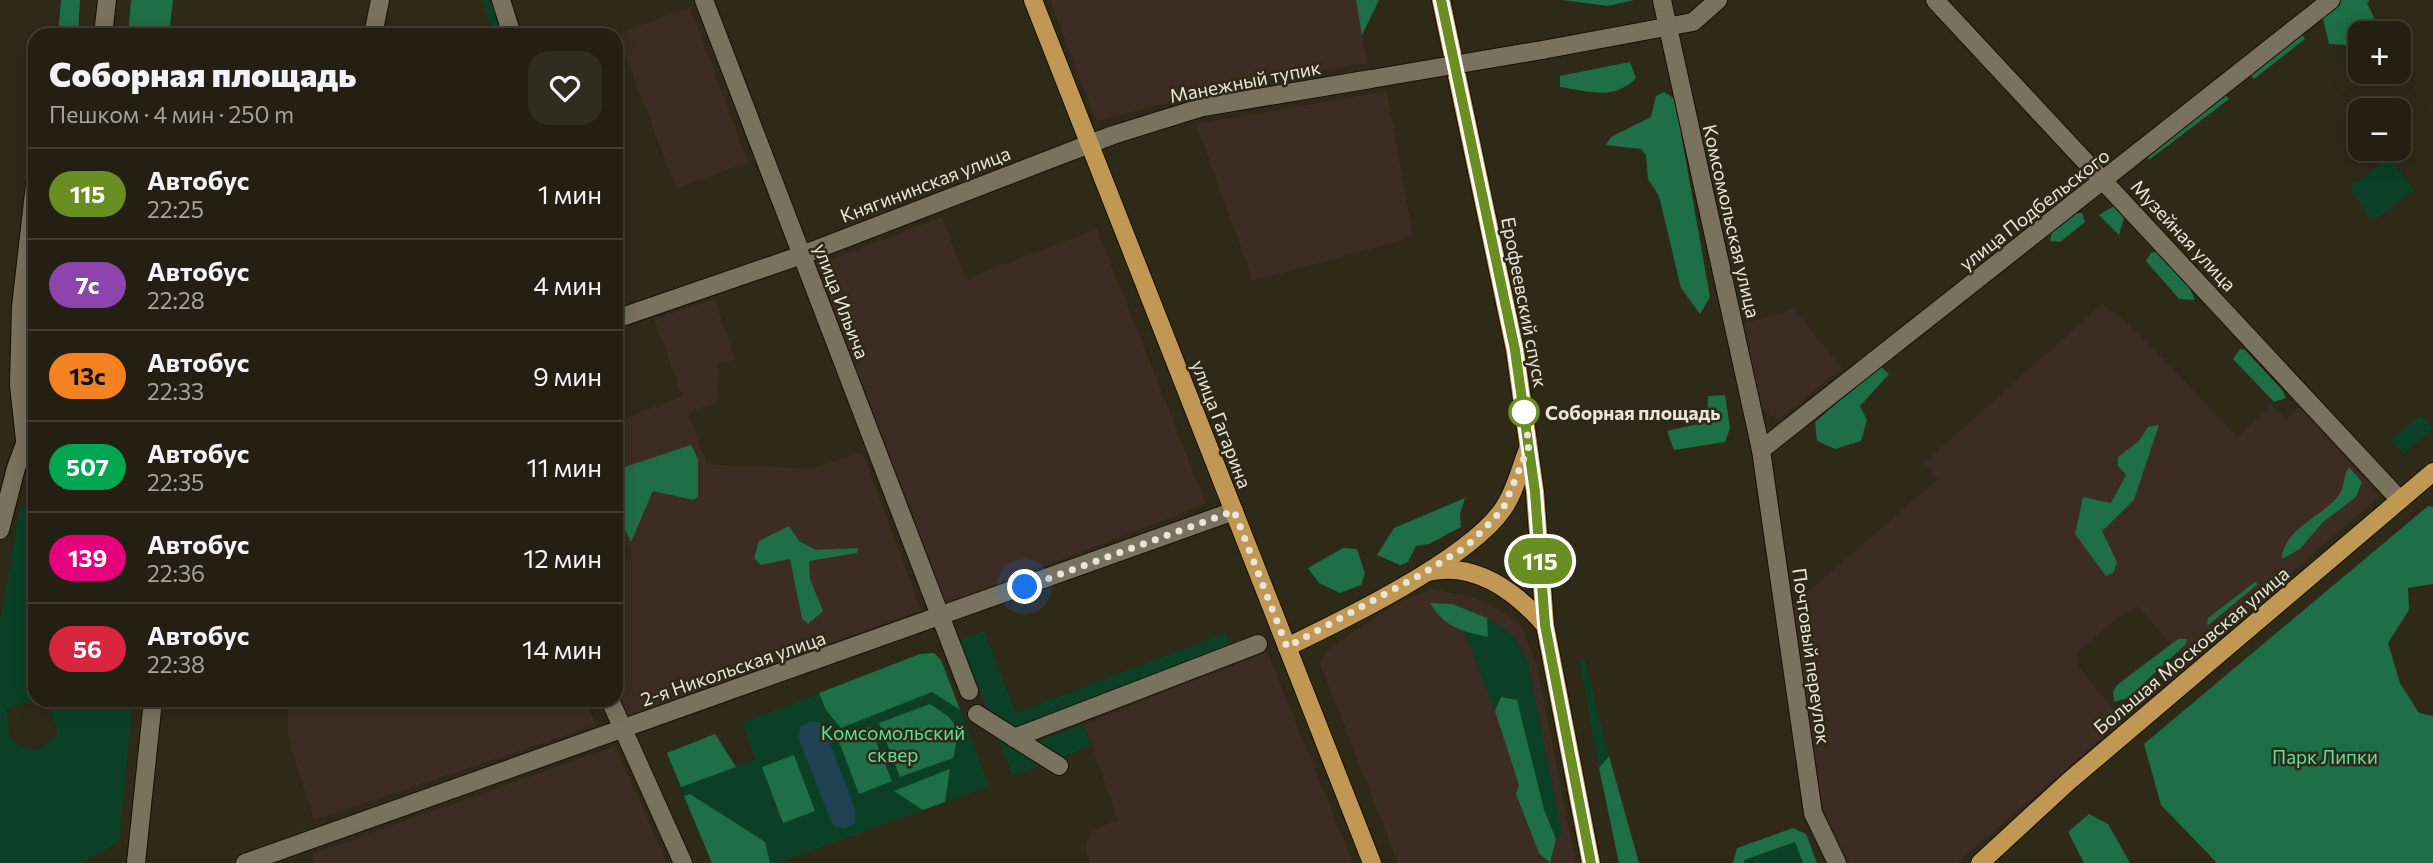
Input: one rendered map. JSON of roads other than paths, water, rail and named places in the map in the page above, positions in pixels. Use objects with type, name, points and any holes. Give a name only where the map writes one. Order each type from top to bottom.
[{"type":"main road","name":"улица Гагарина","points":[[1033,0],[1372,863]]},
{"type":"main road","name":"Ерофеевский спуск","points":[[1441,0],[1515,350],[1529,446],[1545,625],[1591,863]]},
{"type":"main road","points":[[1287,647],[1422,574],[1467,546],[1503,509],[1529,446]]},
{"type":"main road","name":"Большая Московская улица","points":[[1979,863],[2068,782],[2433,472]]},
{"type":"main road","points":[[1422,574],[1442,569],[1466,571],[1488,579],[1521,598],[1545,625]]},
{"type":"street","points":[[104,28],[107,0]]},
{"type":"street","points":[[374,28],[380,0]]},
{"type":"street","points":[[501,0],[510,28]]},
{"type":"street","name":"улица Ильича","points":[[704,0],[969,691]]},
{"type":"street","name":"Комсомольская улица","points":[[1662,0],[1761,450]]},
{"type":"street","name":"Манежный тупик","points":[[1089,143],[1203,107],[1667,28],[1693,22],[1718,0]]},
{"type":"street","name":"Музейная улица","points":[[1935,0],[2400,500]]},
{"type":"street","name":"улица Подбельского","points":[[1761,450],[2331,0]]},
{"type":"street","name":"Княгининская улица","points":[[623,317],[802,255],[1089,143]]},
{"type":"street","points":[[28,252],[21,320],[19,386],[28,430]]},
{"type":"street","points":[[0,530],[28,446]]},
{"type":"street","name":"Почтовый переулок","points":[[1761,450],[1813,813],[1837,863]]},
{"type":"street","name":"2-я Никольская улица","points":[[245,863],[940,618],[1234,511]]},
{"type":"street","points":[[1014,738],[1258,644]]},
{"type":"street","points":[[136,863],[152,707]]},
{"type":"street","points":[[613,707],[683,863]]},
{"type":"street","points":[[977,714],[1059,766]]},
{"type":"water","points":[[811,721],[820,723],[825,730],[855,809],[855,822],[846,828],[832,824],[799,740],[800,727]]},
{"type":"place","name":"Соборная площадь","points":[[1524,412]]},
{"type":"park label","name":"Комсомольский сквер","points":[[893,743]]},
{"type":"park label","name":"Парк Липки","points":[[2325,756]]}]
